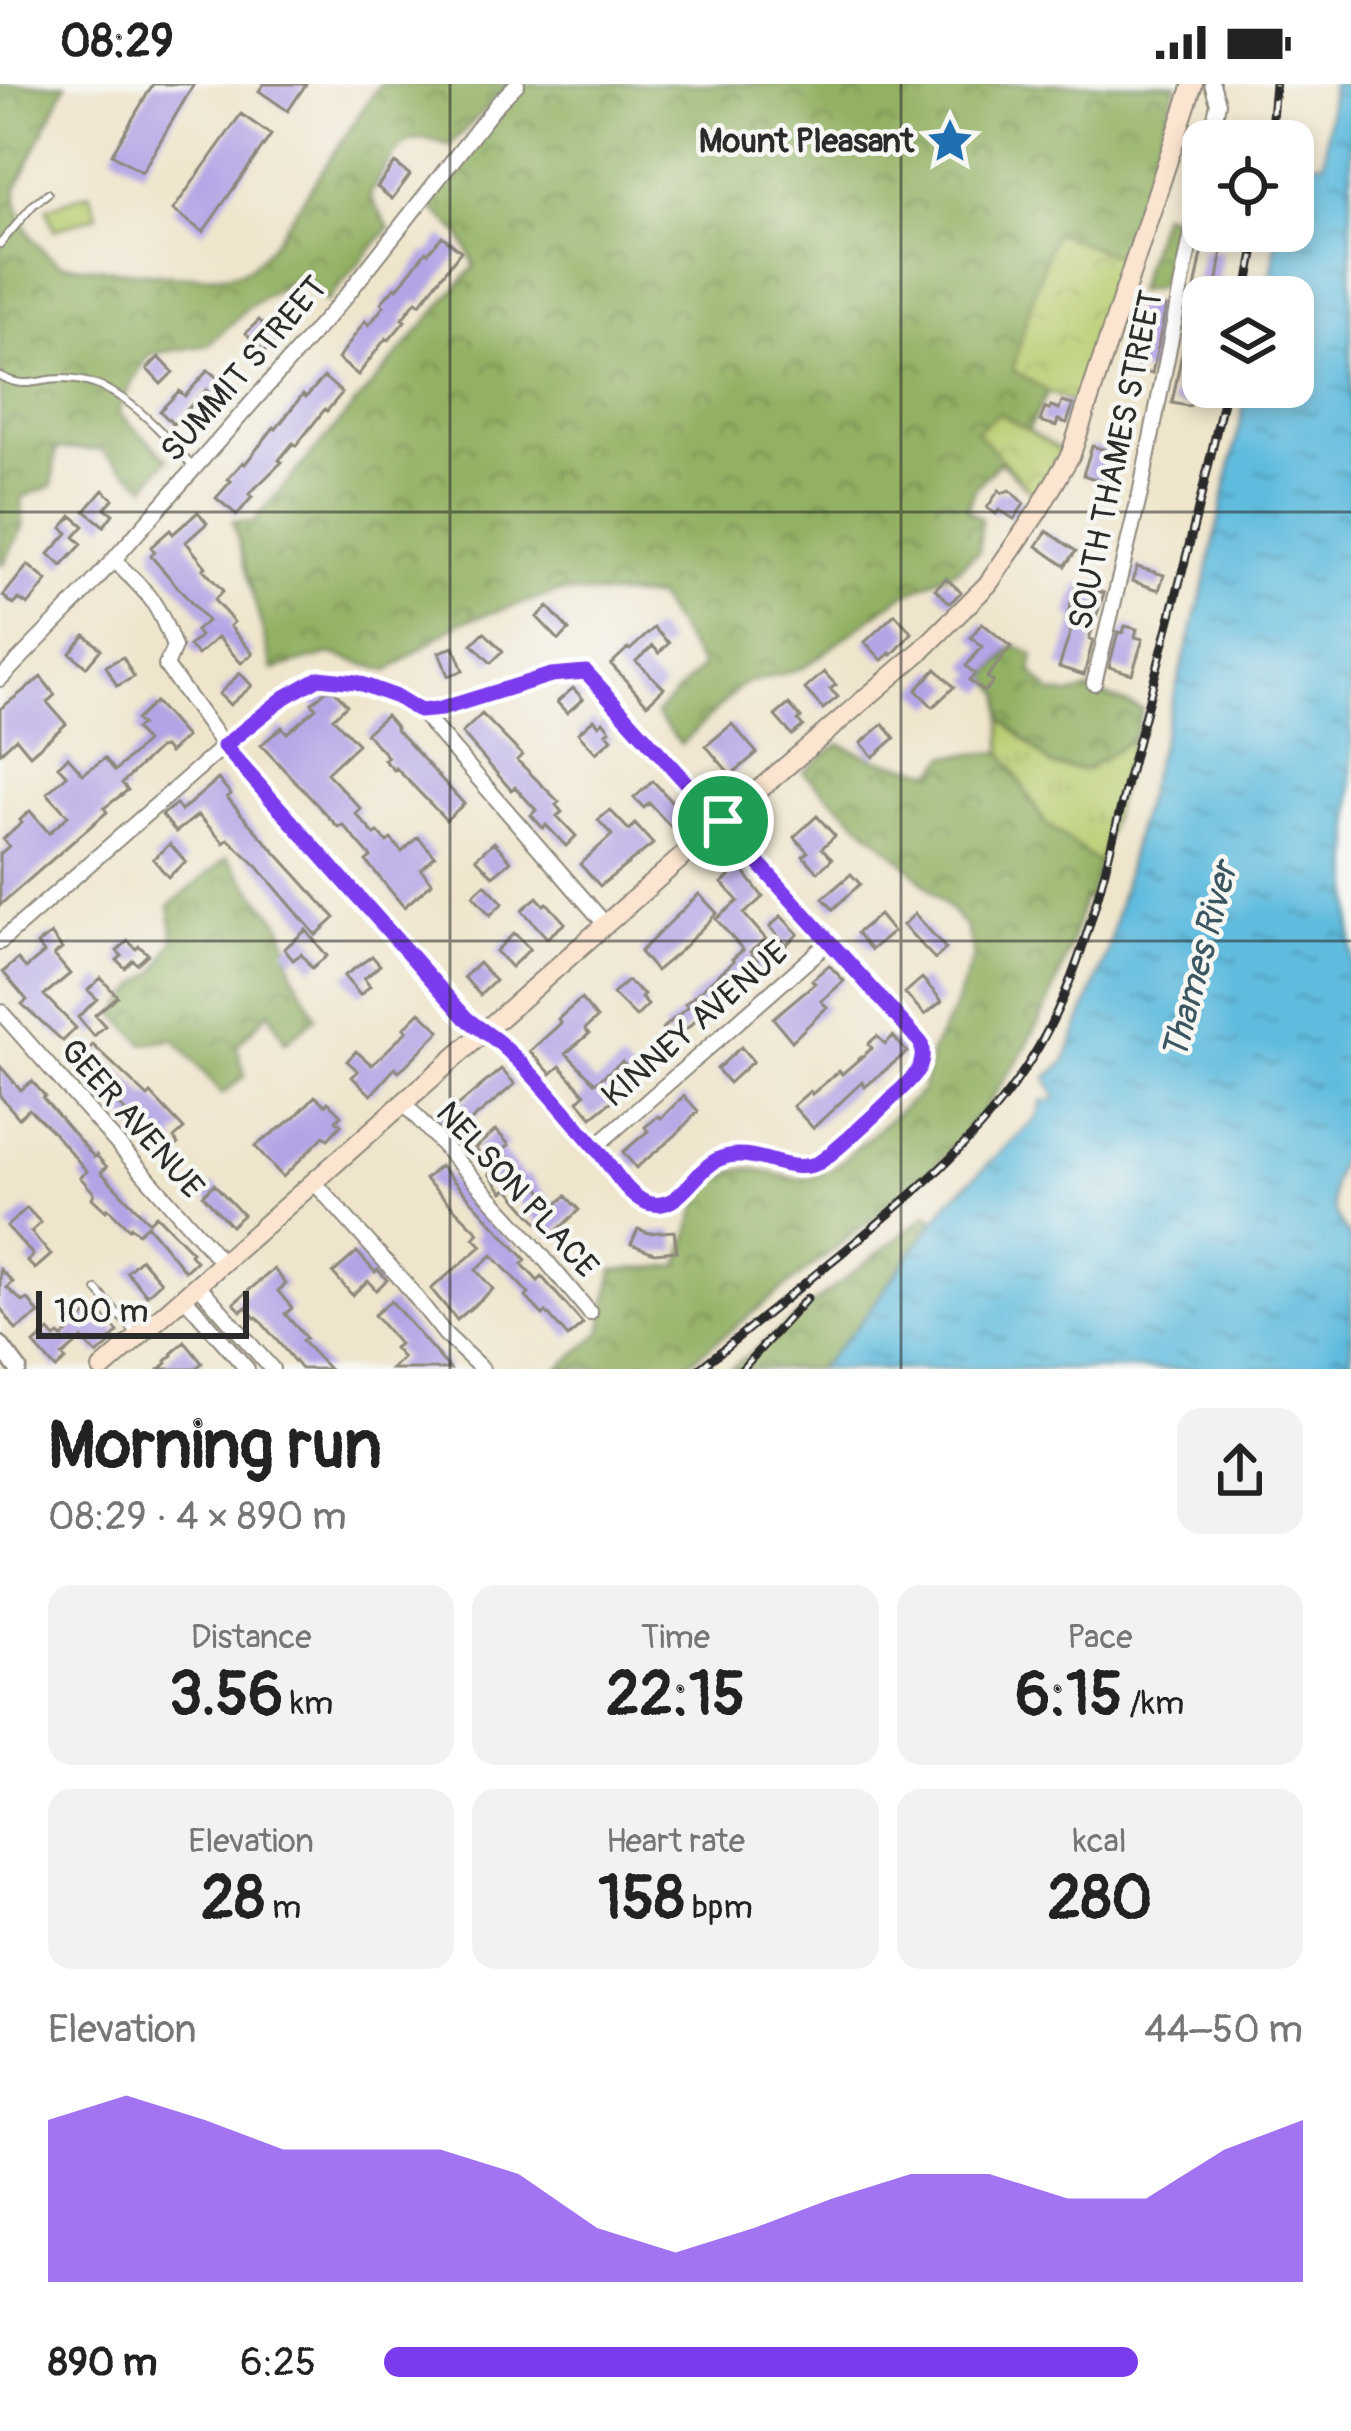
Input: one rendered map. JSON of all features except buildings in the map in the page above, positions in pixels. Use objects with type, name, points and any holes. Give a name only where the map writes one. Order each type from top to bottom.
[{"type":"main road","points":[[102,1369],[946,629],[988,584],[1038,511],[1077,439],[1193,84]]},
{"type":"street","name":"SUMMIT STREET","points":[[0,680],[86,591],[346,296],[517,84]]},
{"type":"street","points":[[1212,84],[1218,103],[1214,120]]},
{"type":"street","name":"SOUTH THAMES STREET","points":[[1094,683],[1140,494],[1188,252]]},
{"type":"street","points":[[113,560],[149,593],[174,647],[166,666],[224,746],[466,1018],[501,1044],[643,1201],[674,1200],[712,1162],[734,1154],[757,1155],[788,1166],[817,1164],[911,1082],[923,1056],[921,1043],[586,672],[551,675],[441,709],[420,711]]},
{"type":"street","points":[[0,942],[224,746],[285,697],[319,678],[356,682],[420,711],[606,925]]},
{"type":"street","name":"KINNEY AVENUE","points":[[595,1147],[830,941]]},
{"type":"street","name":"GEER AVENUE","points":[[0,1011],[223,1263]]},
{"type":"street","name":"NELSON PLACE","points":[[404,1103],[590,1312]]},
{"type":"street","points":[[314,1182],[445,1334],[482,1369]]},
{"type":"street","points":[[191,1291],[247,1369]]},
{"type":"street","points":[[191,1291],[272,1369]]},
{"type":"street","points":[[0,1345],[18,1369]]},
{"type":"lane","points":[[0,244],[48,193]]},
{"type":"lane","points":[[0,376],[25,385],[71,380],[103,388],[152,422],[194,468]]},
{"type":"lane","points":[[97,1290],[139,1337]]},
{"type":"green space","points":[[0,84],[66,84],[17,187],[22,221],[42,249],[60,264],[205,276],[242,271],[261,257],[380,84],[510,84],[449,146],[415,139],[392,158],[370,196],[389,228],[326,302],[302,275],[249,307],[208,345],[150,354],[118,413],[168,459],[146,486],[101,450],[56,449],[52,486],[22,497],[23,527],[0,564]]},
{"type":"green space","points":[[524,84],[1177,84],[1076,404],[1048,392],[1028,430],[1062,451],[1035,496],[1000,461],[975,488],[967,509],[981,519],[979,551],[957,569],[898,598],[805,667],[742,685],[681,744],[656,714],[702,667],[657,597],[560,592],[460,622],[388,671],[330,654],[273,670],[233,521],[253,522],[475,266],[461,235],[430,206],[489,121]]},
{"type":"green space","points":[[90,193],[98,215],[54,230],[47,208]]},
{"type":"green space","points":[[1161,213],[1182,220],[1182,234],[1158,288],[1136,291]]},
{"type":"green space","points":[[1054,232],[1123,259],[1076,404],[1013,370]]},
{"type":"green space","points":[[999,413],[1062,451],[1035,496],[976,431]]},
{"type":"green space","points":[[1015,645],[1034,655],[1031,671],[1051,693],[1089,690],[1142,709],[1134,737],[1087,770],[1053,766],[1002,718],[1002,694],[987,677]]},
{"type":"green space","points":[[1002,718],[1054,766],[1087,770],[1134,737],[1099,864],[1045,823],[1002,752]]},
{"type":"green space","points":[[839,744],[875,759],[934,772],[947,756],[1002,752],[1045,823],[1099,864],[1050,1000],[1023,1052],[984,1110],[945,1156],[908,1191],[681,1369],[558,1369],[601,1333],[613,1270],[679,1266],[703,1188],[737,1169],[795,1179],[833,1169],[922,1091],[932,1049],[974,955],[966,927],[914,872],[803,772]]},
{"type":"green space","points":[[227,858],[282,926],[293,973],[316,1017],[285,1043],[269,1011],[237,1046],[245,1076],[222,1094],[175,1039],[144,1044],[116,1015],[138,985],[156,972],[174,940],[169,906]]},
{"type":"green space","points":[[928,1214],[934,1220],[860,1323],[818,1369],[730,1369]]},
{"type":"water","name":"Thames River","points":[[1332,84],[1351,84],[1351,1131],[1332,1198],[1340,1223],[1351,1237],[1351,1369],[818,1369],[860,1323],[951,1199],[1033,1122],[1041,1101],[1056,1097],[1046,1078],[1064,1063],[1107,954],[1204,587],[1243,408],[1314,408],[1314,276],[1270,276],[1275,252],[1314,252],[1314,162],[1324,162]]},
{"type":"railway","points":[[1272,120],[1275,84]]},
{"type":"railway","points":[[1250,276],[1254,252]]},
{"type":"railway","points":[[699,1369],[938,1171],[998,1106],[1039,1047],[1074,971],[1100,890],[1221,408]]},
{"type":"railway","points":[[742,1369],[807,1298]]},
{"type":"place","name":"Mount Pleasant","points":[[950,141]]},
{"type":"route","points":[[586,672],[723,821],[921,1043],[923,1056],[911,1082],[817,1164],[788,1166],[757,1155],[734,1154],[712,1162],[674,1200],[658,1204],[632,1192],[501,1044],[466,1018],[224,746],[285,697],[319,678],[356,682],[420,711],[441,709],[551,675],[586,672]]}]
